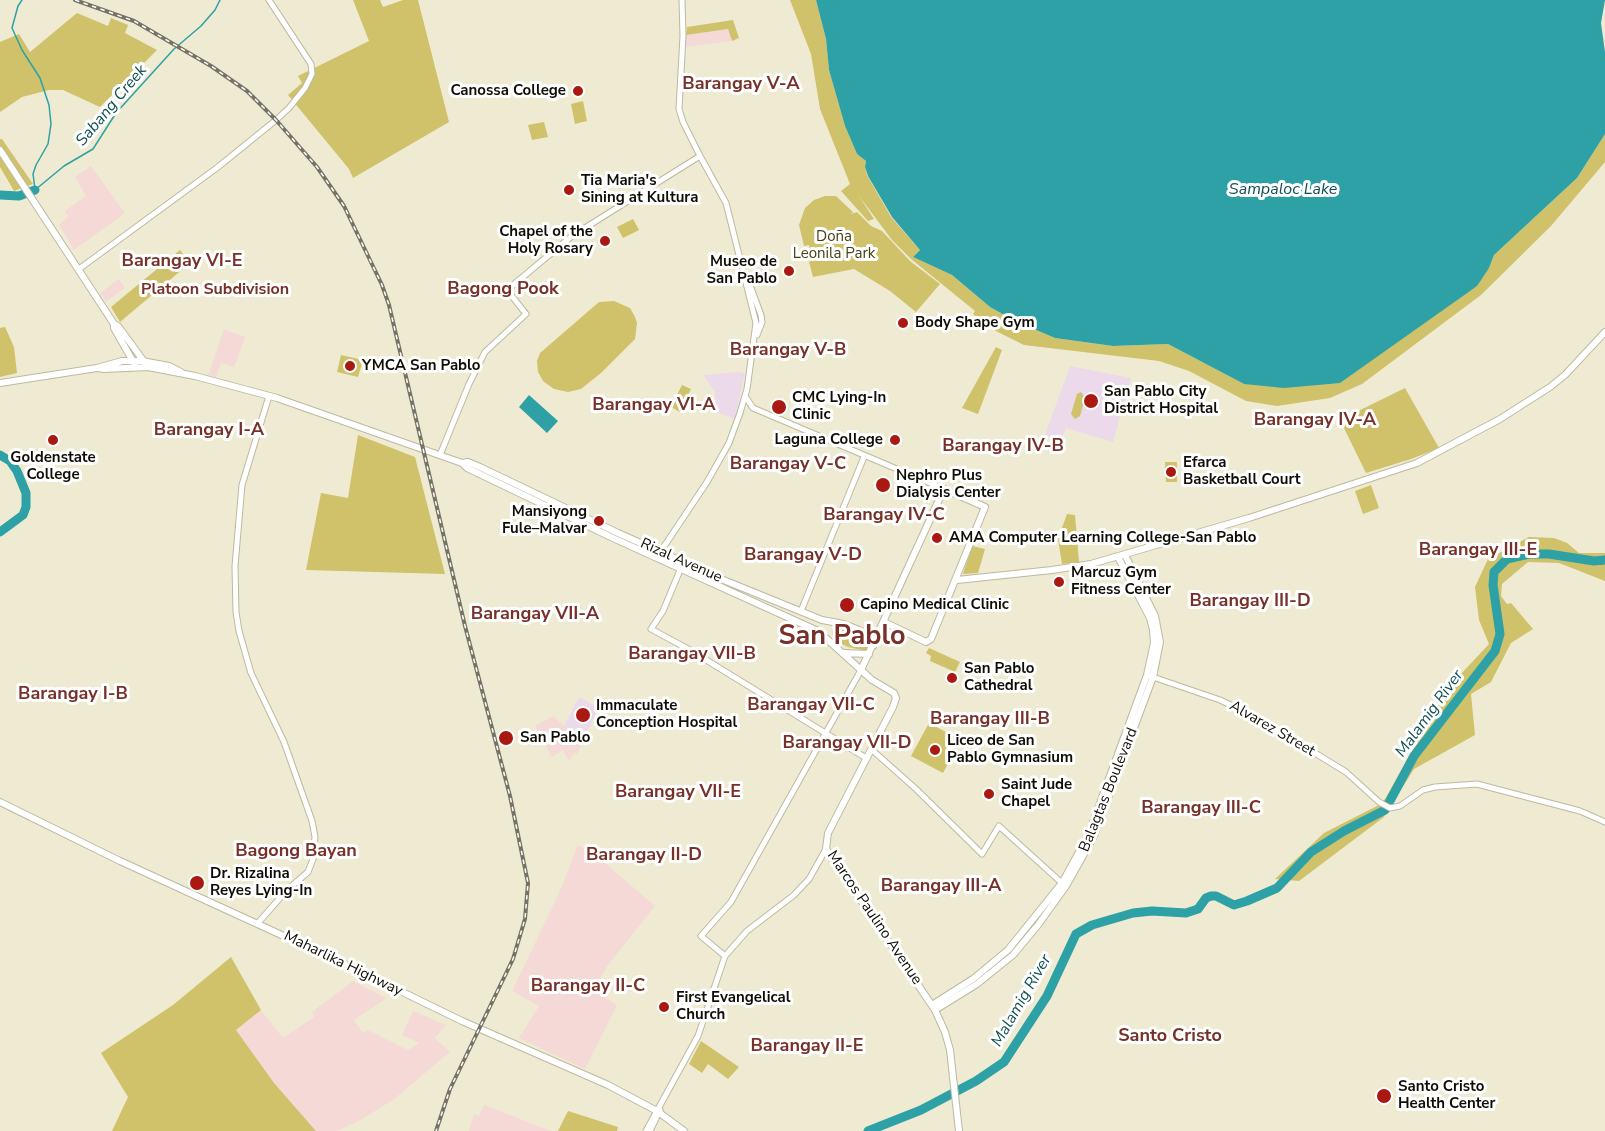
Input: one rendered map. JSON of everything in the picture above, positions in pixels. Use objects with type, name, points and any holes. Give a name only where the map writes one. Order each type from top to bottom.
[{"type":"main road","points":[[0,150],[114,324],[118,326],[148,367]]},
{"type":"main road","points":[[114,324],[134,364],[184,374]]},
{"type":"main road","points":[[957,580],[1052,570],[1122,556],[1249,518],[1417,463],[1526,403],[1565,375],[1605,332]]},
{"type":"main road","points":[[0,383],[97,368],[104,369],[142,361],[169,366],[184,374]]},
{"type":"main road","name":"Rizal Avenue","points":[[184,374],[319,411],[462,463],[468,468],[540,499],[818,631],[861,670],[894,693],[896,698]]},
{"type":"main road","points":[[861,670],[944,489],[985,507],[931,639],[926,642],[884,622]]},
{"type":"main road","name":"Balagtas Boulevard","points":[[934,1007],[975,981],[1011,953],[1064,884],[1088,836],[1150,676],[1154,643],[1153,630],[1122,556]]},
{"type":"main road","name":"Rizal Avenue","points":[[682,566],[877,637]]},
{"type":"main road","points":[[869,634],[873,646]]},
{"type":"main road","points":[[843,653],[869,654]]},
{"type":"main road","name":"Marcos Paulino Avenue","points":[[896,698],[828,833],[826,849],[934,1007],[950,1050],[959,1131]]},
{"type":"main road","name":"Maharlika Highway","points":[[0,802],[156,878],[258,923],[462,1021],[659,1109],[684,1131]]},
{"type":"street","points":[[79,270],[218,167],[276,120],[305,88],[312,74],[311,64],[269,0]]},
{"type":"street","points":[[658,555],[720,459],[740,413],[756,336],[762,322],[751,288],[745,280],[726,203],[683,122],[680,109],[682,0]]},
{"type":"street","points":[[440,455],[469,384],[485,352],[526,314],[507,290],[563,243],[700,156]]},
{"type":"street","points":[[258,923],[286,891],[308,872],[313,859],[315,837],[312,821],[284,742],[251,673],[238,622],[235,587],[242,485],[269,396]]},
{"type":"street","points":[[745,396],[753,408],[944,489]]},
{"type":"street","points":[[740,413],[753,408]]},
{"type":"street","points":[[801,611],[864,457]]},
{"type":"street","points":[[682,566],[663,610],[651,629],[690,650],[866,758]]},
{"type":"street","points":[[725,956],[701,936],[730,902],[861,670]]},
{"type":"street","name":"Alvarez Street","points":[[1150,676],[1212,697],[1256,717],[1346,772],[1379,802],[1390,808],[1395,808],[1423,790],[1477,784],[1580,811],[1605,822]]},
{"type":"street","points":[[871,749],[916,789],[982,854],[999,826],[1064,884]]},
{"type":"street","points":[[648,1131],[701,1030],[725,956],[747,931],[794,895],[807,882],[826,849]]},
{"type":"shaded area","points":[[728,29],[732,41],[685,47],[686,35]]},
{"type":"shaded area","points":[[91,166],[125,213],[74,250],[59,225],[68,217],[65,211],[86,196],[75,177]]},
{"type":"shaded area","points":[[119,279],[125,288],[106,302],[100,293]]},
{"type":"shaded area","points":[[224,329],[245,337],[234,367],[221,363],[216,377],[208,375]]},
{"type":"shaded area","name":"San Pablo City District Hospital","points":[[1070,366],[1131,378],[1113,442],[1066,428],[1061,441],[1045,435]]},
{"type":"shaded area","points":[[745,373],[735,419],[713,411],[715,392],[703,375]]},
{"type":"shaded area","name":"Immaculate Conception Hospital","points":[[579,697],[599,708],[585,736],[564,726]]},
{"type":"shaded area","points":[[553,716],[564,726],[585,736],[577,754],[574,753],[569,761],[563,750],[552,757],[535,726]]},
{"type":"shaded area","points":[[578,845],[605,863],[655,906],[608,965],[593,989],[617,1005],[585,1069],[519,1038],[539,1006],[512,991],[559,893]]},
{"type":"shaded area","points":[[353,981],[387,998],[354,1020],[363,1033],[368,1030],[408,1050],[419,1043],[402,1035],[413,1011],[446,1025],[435,1038],[450,1052],[393,1100],[357,1122],[337,1131],[316,1131],[274,1083],[236,1030],[261,1010],[283,1038],[314,1017],[312,1012]]},
{"type":"shaded area","points":[[484,1105],[551,1131],[469,1131],[474,1114],[479,1116]]},
{"type":"green space","points":[[353,0],[380,0],[383,7],[403,0],[418,0],[449,122],[353,178],[349,169],[288,95],[302,83],[298,76],[369,41]]},
{"type":"green space","points":[[790,0],[816,0],[826,39],[829,70],[845,126],[857,154],[866,161],[867,175],[891,217],[920,250],[913,257],[952,275],[990,307],[1015,321],[1055,338],[1113,346],[1168,344],[1244,384],[1340,383],[1489,268],[1494,255],[1577,178],[1605,134],[1605,162],[1551,226],[1481,295],[1362,384],[1330,398],[1277,406],[1246,401],[1189,371],[1159,361],[1024,345],[996,331],[973,314],[975,311],[911,259],[892,240],[859,196],[874,219],[868,221],[841,191],[850,184],[820,109],[811,54]]},
{"type":"green space","points":[[77,13],[108,26],[111,18],[128,25],[125,33],[157,50],[100,107],[63,90],[49,90],[22,97],[0,112],[0,42],[19,34],[30,52]]},
{"type":"green space","points":[[733,20],[739,38],[732,41],[728,29],[686,35],[687,27]]},
{"type":"green space","points":[[583,101],[587,121],[575,124],[571,104]]},
{"type":"green space","points":[[544,122],[548,137],[532,140],[528,125]]},
{"type":"green space","points":[[0,139],[33,184],[14,191],[0,167]]},
{"type":"green space","name":"Doña Leonila Park","points":[[825,196],[836,196],[853,212],[851,214],[857,212],[871,226],[882,231],[910,261],[940,284],[916,312],[890,291],[854,269],[813,277],[809,262],[811,261],[809,245],[804,246],[799,225],[805,208],[814,200]]},
{"type":"green space","points":[[633,219],[639,230],[623,238],[617,227]]},
{"type":"green space","points":[[180,250],[190,263],[120,322],[111,307]]},
{"type":"green space","points":[[614,301],[630,308],[635,317],[637,323],[635,339],[601,373],[581,389],[568,392],[554,389],[543,381],[538,372],[537,361],[540,353],[599,302]]},
{"type":"green space","points":[[5,327],[14,347],[17,373],[0,377],[0,328]]},
{"type":"green space","points":[[996,347],[1002,350],[978,414],[962,408]]},
{"type":"green space","name":"YMCA San Pablo","points":[[341,355],[363,360],[358,377],[337,372]]},
{"type":"green space","points":[[682,385],[691,389],[680,412],[671,407]]},
{"type":"green space","points":[[1405,388],[1439,448],[1366,473],[1340,420]]},
{"type":"green space","points":[[1081,392],[1085,398],[1080,416],[1075,419],[1071,414],[1077,394]]},
{"type":"green space","points":[[358,435],[415,457],[445,574],[306,570],[321,493],[348,498]]},
{"type":"green space","name":"Efarca Basketball Court","points":[[1165,462],[1177,462],[1177,482],[1166,482]]},
{"type":"green space","points":[[1371,485],[1379,508],[1363,514],[1355,491]]},
{"type":"green space","points":[[1067,514],[1075,515],[1079,562],[1062,564],[1058,539]]},
{"type":"green space","points":[[1529,537],[1554,538],[1567,543],[1579,553],[1605,553],[1605,581],[1559,563],[1528,562],[1502,584],[1501,596],[1507,604],[1511,603],[1533,629],[1511,643],[1491,682],[1471,694],[1475,735],[1414,769],[1384,817],[1299,881],[1275,879],[1324,833],[1377,806],[1385,799],[1433,714],[1460,675],[1489,644],[1479,620],[1475,587],[1488,559]]},
{"type":"green space","points":[[972,546],[985,549],[978,573],[963,574]]},
{"type":"green space","points":[[838,625],[866,635],[869,646],[866,651],[848,647],[834,640],[833,628]]},
{"type":"green space","points":[[929,648],[960,662],[955,672],[930,661],[931,656],[926,653]]},
{"type":"green space","name":"Liceo de San Pablo Gymnasium","points":[[929,723],[961,740],[943,773],[911,756]]},
{"type":"green space","points":[[231,957],[261,1010],[236,1030],[274,1083],[316,1131],[112,1131],[128,1097],[101,1053],[173,1005]]},
{"type":"green space","points":[[701,1041],[739,1067],[728,1079],[708,1064],[702,1073],[689,1064]]},
{"type":"green space","points":[[568,1111],[618,1127],[617,1131],[558,1131]]},
{"type":"water","name":"Sampaloc Lake","points":[[816,0],[1605,0],[1601,23],[1605,52],[1605,134],[1577,178],[1494,255],[1489,268],[1477,286],[1340,383],[1284,388],[1244,384],[1168,344],[1113,346],[1055,338],[1015,321],[990,307],[952,275],[913,257],[920,250],[892,217],[868,176],[866,161],[857,154],[845,126],[829,70],[826,39]]},
{"type":"water","points":[[529,395],[558,421],[547,433],[519,407]]},
{"type":"waterway","points":[[22,0],[12,28],[22,50],[40,78],[49,105],[51,124],[48,144],[33,174],[35,189]]},
{"type":"waterway","name":"Sabang Creek","points":[[35,190],[64,166],[93,149],[116,113],[174,49],[201,26],[215,10],[220,0]]},
{"type":"waterway","points":[[0,195],[19,196],[35,190]]},
{"type":"waterway","points":[[0,455],[10,461],[17,471],[26,493],[26,507],[23,515],[0,532]]},
{"type":"waterway","name":"Malamig River","points":[[868,1131],[921,1110],[976,1081],[1004,1062],[1047,996],[1076,934],[1092,925],[1133,913],[1152,911],[1186,913],[1198,909],[1206,898],[1211,896],[1216,896],[1234,905],[1247,901],[1277,888],[1311,852],[1344,831],[1385,810],[1414,756],[1495,651],[1500,634],[1493,585],[1494,572],[1507,559],[1529,554],[1549,554],[1594,561],[1605,560]]},
{"type":"railway","points":[[75,0],[134,21],[211,66],[247,91],[317,167],[344,206],[382,285],[389,305],[465,626],[510,796],[528,883],[525,919],[513,959],[450,1089],[436,1131]]},
{"type":"place","name":"Canossa College","points":[[578,91]]},
{"type":"place","name":"Tia Maria's Sining at Kultura","points":[[569,190]]},
{"type":"place","name":"Chapel of the Holy Rosary","points":[[605,241]]},
{"type":"place","name":"Museo de San Pablo","points":[[789,271]]},
{"type":"place","name":"Body Shape Gym","points":[[903,323]]},
{"type":"place","name":"YMCA San Pablo","points":[[350,366]]},
{"type":"place","name":"San Pablo City District Hospital","points":[[1091,401]]},
{"type":"place","name":"CMC Lying-In Clinic","points":[[779,407]]},
{"type":"place","name":"Goldenstate College","points":[[53,440]]},
{"type":"place","name":"Laguna College","points":[[895,440]]},
{"type":"place","name":"Efarca Basketball Court","points":[[1171,472]]},
{"type":"place","name":"Nephro Plus Dialysis Center","points":[[883,485]]},
{"type":"place","name":"Mansiyong Fule–Malvar","points":[[599,521]]},
{"type":"place","name":"AMA Computer Learning College-San Pablo","points":[[937,538]]},
{"type":"place","name":"Marcuz Gym Fitness Center","points":[[1059,582]]},
{"type":"place","name":"Capino Medical Clinic","points":[[847,605]]},
{"type":"place","name":"San Pablo Cathedral","points":[[952,678]]},
{"type":"place","name":"Immaculate Conception Hospital","points":[[583,715]]},
{"type":"place","name":"San Pablo","points":[[506,738]]},
{"type":"place","name":"Liceo de San Pablo Gymnasium","points":[[935,750]]},
{"type":"place","name":"Saint Jude Chapel","points":[[989,794]]},
{"type":"place","name":"Dr. Rizalina Reyes Lying-In","points":[[197,883]]},
{"type":"place","name":"First Evangelical Church","points":[[664,1007]]},
{"type":"place","name":"Santo Cristo Health Center","points":[[1384,1096]]},
{"type":"district","name":"Barangay V-A","points":[[741,85]]},
{"type":"district","name":"Barangay VI-E","points":[[182,262]]},
{"type":"district","name":"Platoon Subdivision","points":[[215,290]]},
{"type":"district","name":"Bagong Pook","points":[[503,290]]},
{"type":"district","name":"Barangay V-B","points":[[788,351]]},
{"type":"district","name":"Barangay VI-A","points":[[654,406]]},
{"type":"district","name":"Barangay IV-A","points":[[1315,421]]},
{"type":"district","name":"Barangay I-A","points":[[209,431]]},
{"type":"district","name":"Barangay IV-B","points":[[1003,447]]},
{"type":"district","name":"Barangay V-C","points":[[788,465]]},
{"type":"district","name":"Barangay IV-C","points":[[884,516]]},
{"type":"district","name":"Barangay III-E","points":[[1478,551]]},
{"type":"district","name":"Barangay V-D","points":[[803,556]]},
{"type":"district","name":"Barangay III-D","points":[[1250,602]]},
{"type":"district","name":"Barangay VII-A","points":[[535,615]]},
{"type":"district","name":"San Pablo","points":[[842,637]]},
{"type":"district","name":"Barangay VII-B","points":[[692,655]]},
{"type":"district","name":"Barangay I-B","points":[[73,695]]},
{"type":"district","name":"Barangay VII-C","points":[[811,706]]},
{"type":"district","name":"Barangay III-B","points":[[990,720]]},
{"type":"district","name":"Barangay VII-D","points":[[847,744]]},
{"type":"district","name":"Barangay VII-E","points":[[678,793]]},
{"type":"district","name":"Barangay III-C","points":[[1201,809]]},
{"type":"district","name":"Bagong Bayan","points":[[296,852]]},
{"type":"district","name":"Barangay II-D","points":[[644,856]]},
{"type":"district","name":"Barangay III-A","points":[[941,887]]},
{"type":"district","name":"Barangay II-C","points":[[588,987]]},
{"type":"district","name":"Santo Cristo","points":[[1170,1037]]},
{"type":"district","name":"Barangay II-E","points":[[807,1047]]}]
